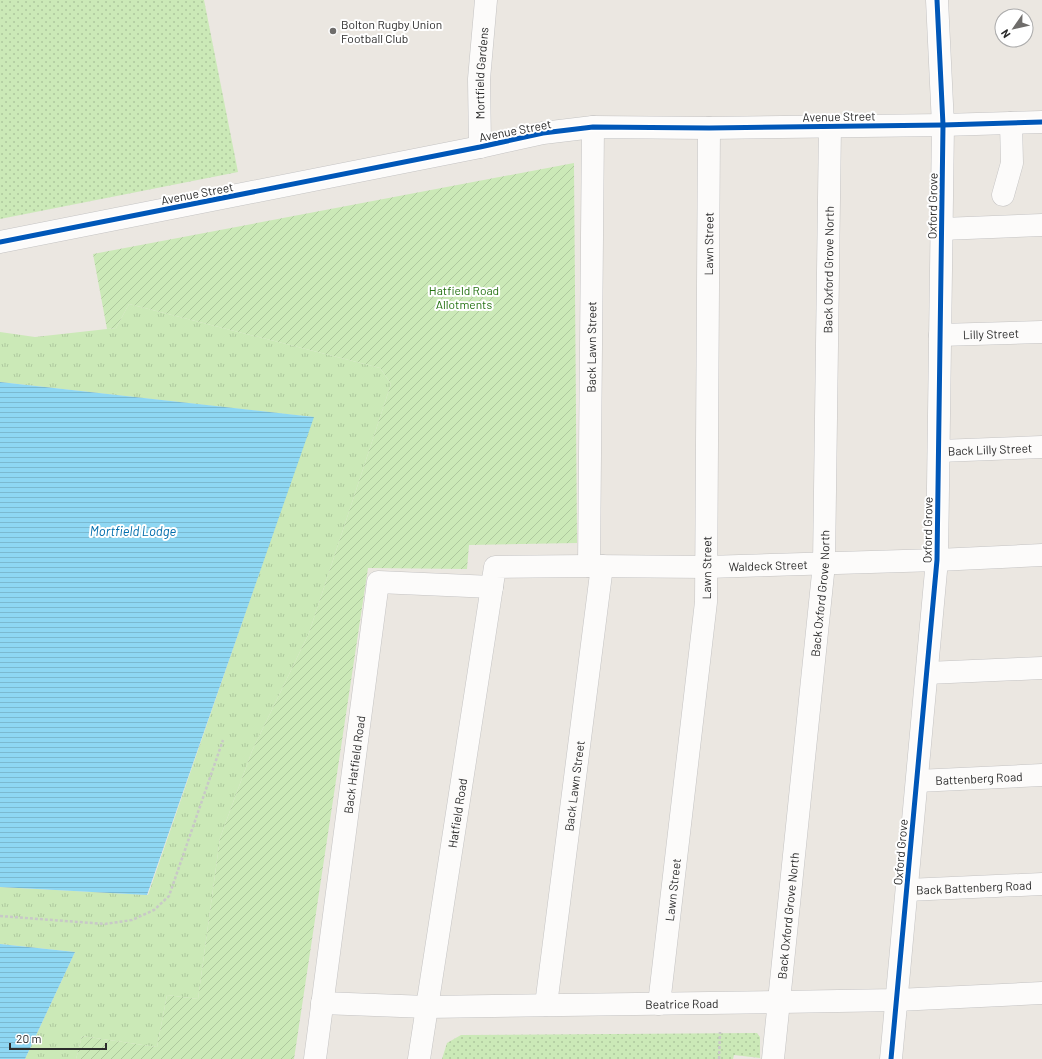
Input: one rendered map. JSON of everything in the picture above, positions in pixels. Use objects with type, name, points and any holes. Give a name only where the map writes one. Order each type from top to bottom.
[{"type":"street","name":"Mortfield Gardens","points":[[480,147],[479,79],[486,0]]},
{"type":"street","name":"Oxford Grove","points":[[891,1059],[938,560],[943,125],[937,0]]},
{"type":"street","name":"Avenue Street","points":[[0,242],[480,147],[543,133],[593,127],[709,128],[943,125],[1042,122]]},
{"type":"street","points":[[1004,195],[1012,163],[1011,123]]},
{"type":"street","name":"Back Oxford Grove North","points":[[773,1059],[824,564],[830,126]]},
{"type":"street","name":"Back Lawn Street","points":[[546,1005],[595,566],[593,127]]},
{"type":"street","name":"Lawn Street","points":[[659,1004],[706,602],[709,128]]},
{"type":"street","points":[[942,229],[1042,225]]},
{"type":"street","name":"Lilly Street","points":[[940,335],[1042,332]]},
{"type":"street","name":"Back Lilly Street","points":[[939,452],[1042,447]]},
{"type":"street","name":"Waldeck Street","points":[[493,577],[595,566],[707,567],[938,560],[1042,555]]},
{"type":"street","name":"Back Hatfield Road","points":[[315,1059],[378,582],[493,577]]},
{"type":"street","name":"Hatfield Road","points":[[419,1059],[493,577]]},
{"type":"street","points":[[927,673],[1042,668]]},
{"type":"street","name":"Battenberg Road","points":[[917,781],[1042,775]]},
{"type":"street","name":"Back Battenberg Road","points":[[907,890],[1042,884]]},
{"type":"street","name":"Beatrice Road","points":[[322,1003],[427,1007],[659,1004],[897,1000],[1042,993]]},
{"type":"path","points":[[0,916],[105,924],[132,920],[154,910],[169,896],[223,740]]},
{"type":"green space","points":[[0,0],[204,0],[238,172],[0,219]]},
{"type":"green space","name":"Hatfield Road Allotments","points":[[574,163],[577,543],[469,545],[467,569],[368,568],[294,1059],[76,1059],[82,1036],[157,1047],[167,995],[198,999],[220,838],[252,751],[309,633],[391,384],[380,368],[129,304],[116,328],[107,329],[93,254]]},
{"type":"green space","points":[[129,304],[380,368],[391,384],[309,633],[252,751],[220,838],[198,999],[167,995],[157,1047],[82,1036],[76,1059],[25,1059],[75,952],[0,944],[0,887],[148,895],[313,417],[0,382],[0,332],[35,337],[116,328]]},
{"type":"green space","points":[[757,1033],[760,1037],[760,1058],[734,1055],[733,1059],[442,1059],[447,1043],[461,1035]]},
{"type":"water","name":"Mortfield Lodge","points":[[0,382],[314,417],[147,895],[0,887]]},
{"type":"water","points":[[0,944],[75,952],[25,1059],[0,1059]]},
{"type":"cycle path","points":[[891,1059],[937,560],[943,125],[937,0]]},
{"type":"cycle path","points":[[0,242],[480,147],[543,133],[593,127],[709,128],[943,125],[1042,122]]},
{"type":"place","name":"Bolton Rugby Union Football Club","points":[[333,31]]}]
